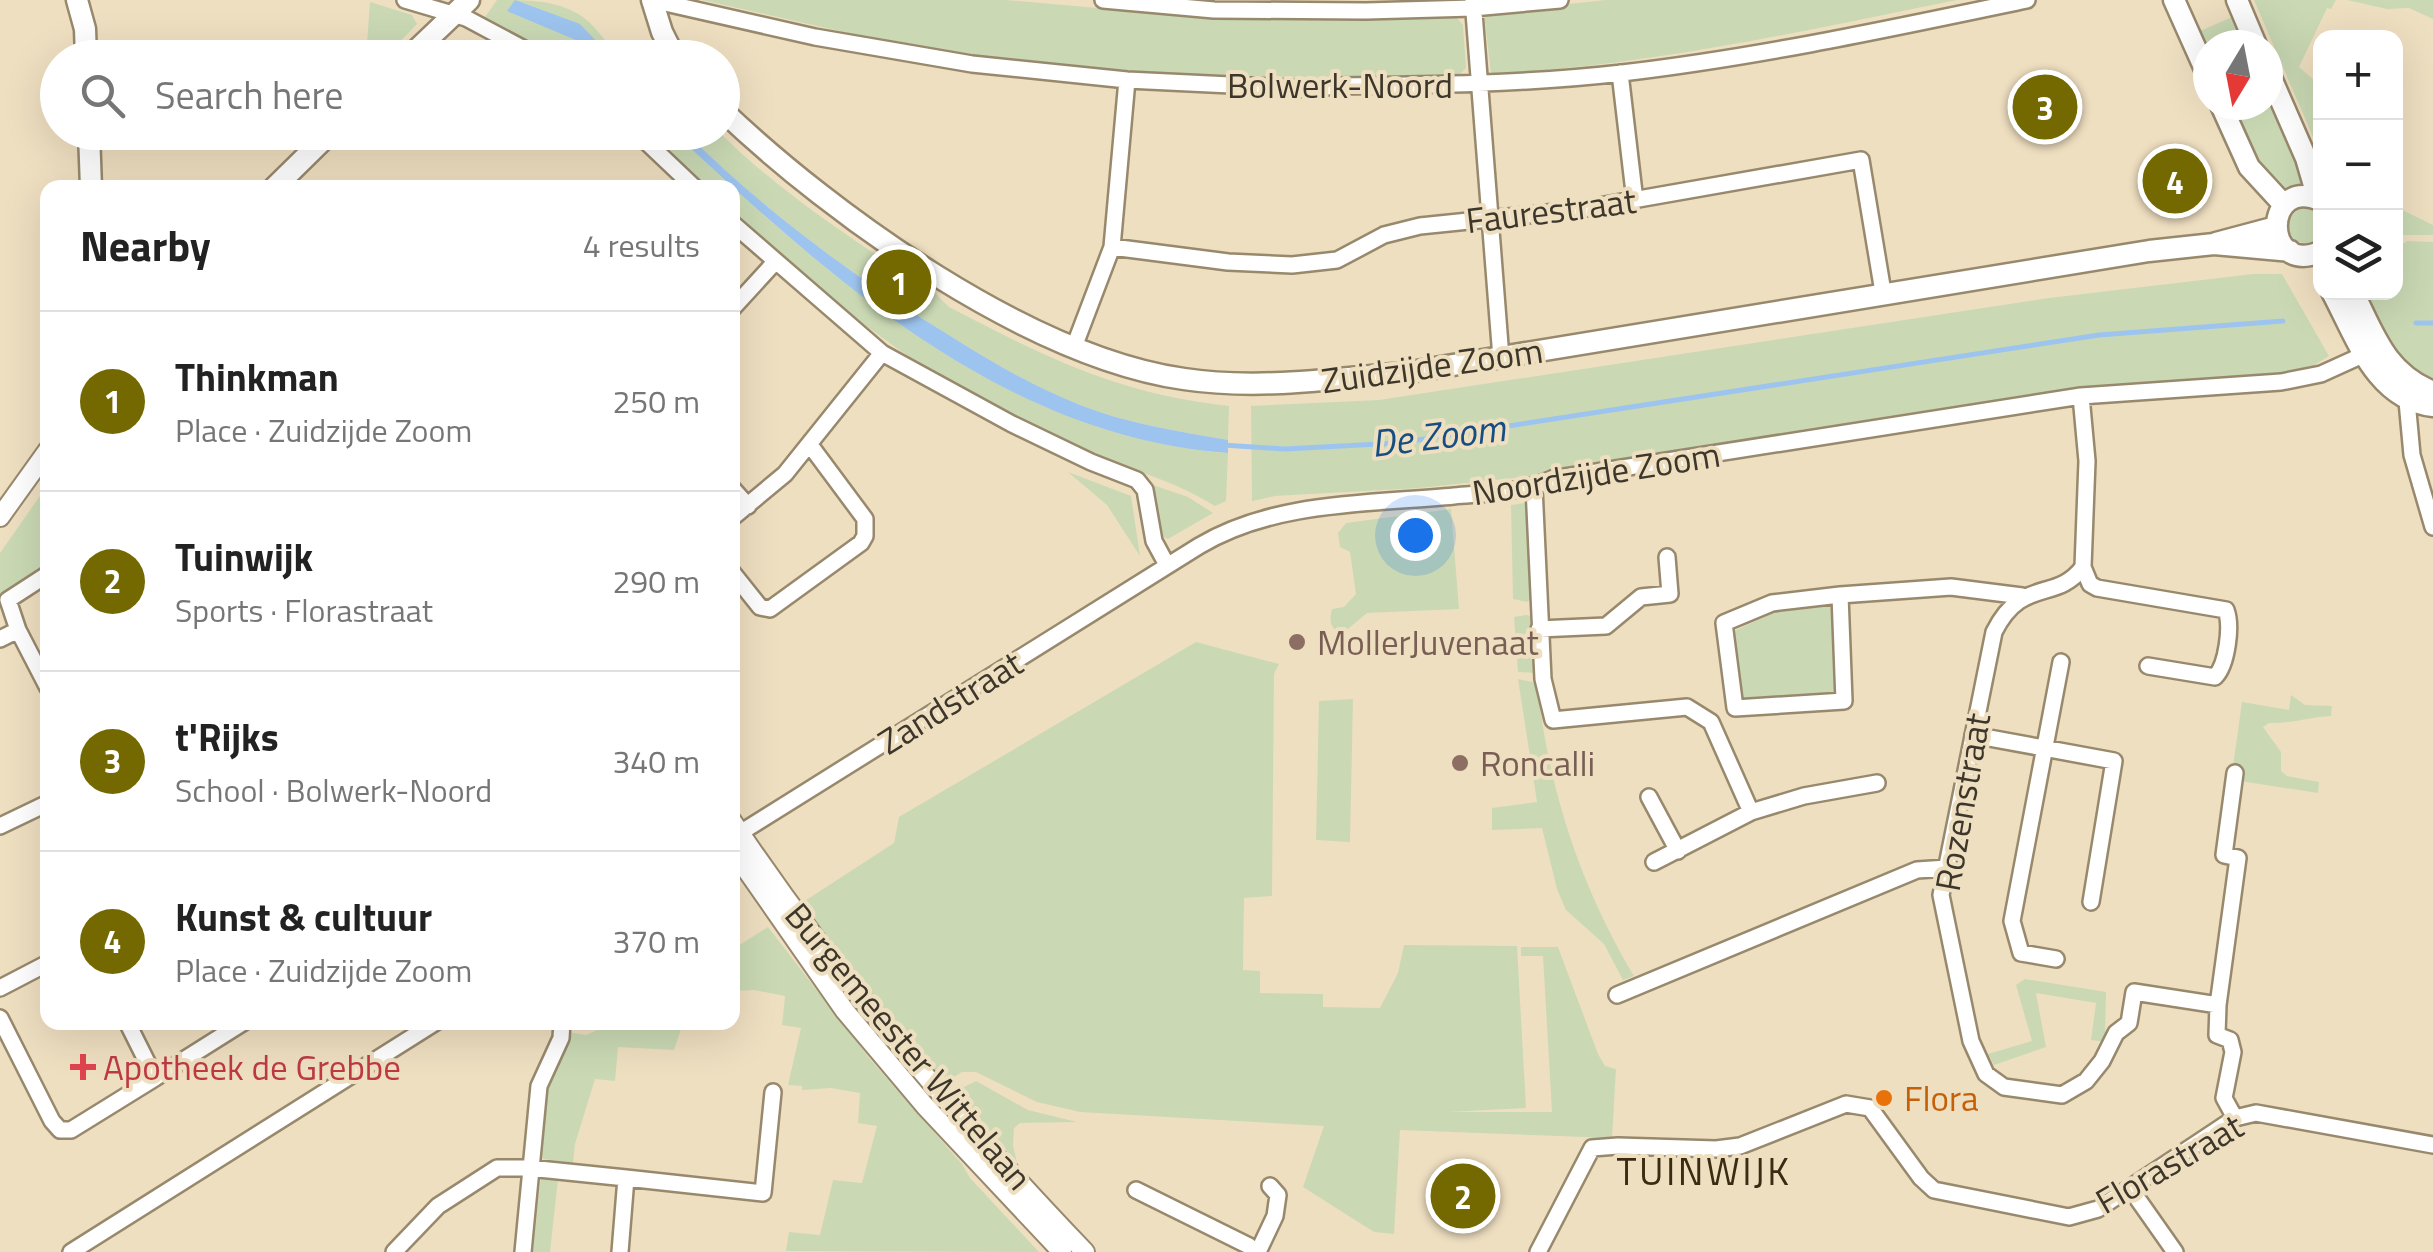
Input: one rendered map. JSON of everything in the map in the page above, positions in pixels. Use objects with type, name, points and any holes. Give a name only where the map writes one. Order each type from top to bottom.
[{"type":"main road","points":[[78,0],[85,40]]},
{"type":"main road","points":[[427,40],[469,0]]},
{"type":"main road","points":[[652,0],[666,40]]},
{"type":"main road","points":[[2174,0],[2193,42]]},
{"type":"main road","points":[[2237,0],[2250,30]]},
{"type":"main road","points":[[2283,106],[2313,181]]},
{"type":"main road","points":[[2228,120],[2250,167],[2284,205]]},
{"type":"main road","name":"Zuidzijde Zoom","points":[[740,125],[842,211],[912,260],[990,306],[1074,346],[1146,372],[1240,384],[1404,372],[1501,358],[1883,292],[2214,244],[2276,227]]},
{"type":"main road","points":[[91,150],[92,180]]},
{"type":"main road","points":[[282,180],[313,150]]},
{"type":"main road","points":[[2310,258],[2278,238],[2276,227],[2284,205],[2298,197],[2313,199]]},
{"type":"main road","name":"Zuidzijde Zoom","points":[[2214,244],[2310,258]]},
{"type":"main road","points":[[2336,300],[2381,379],[2421,397]]},
{"type":"main road","points":[[2357,300],[2384,355],[2421,397]]},
{"type":"street","points":[[405,0],[466,18],[507,40]]},
{"type":"street","name":"Bolwerk-Noord","points":[[652,0],[815,37],[1016,70],[1312,89],[1480,85],[1620,73],[1728,58],[2027,0]]},
{"type":"street","points":[[1103,0],[1202,9],[1241,4],[1366,11],[1560,0]]},
{"type":"street","points":[[1473,4],[1501,358]]},
{"type":"street","points":[[1620,73],[1635,201]]},
{"type":"street","points":[[1074,346],[1112,247],[1127,80]]},
{"type":"street","points":[[655,150],[687,180]]},
{"type":"street","name":"Faurestraat","points":[[1112,247],[1228,262],[1292,265],[1337,260],[1384,235],[1420,226],[1576,210],[1860,160],[1883,292]]},
{"type":"street","points":[[740,230],[882,353],[1024,430],[1137,480],[1145,490],[1154,542],[1167,566]]},
{"type":"street","points":[[740,300],[775,262]]},
{"type":"street","points":[[740,512],[786,474],[882,353]]},
{"type":"street","name":"Noordzijde Zoom","points":[[1167,566],[1222,532],[1273,515],[1534,487],[1552,478],[2081,396],[2281,382],[2321,374],[2365,354]]},
{"type":"street","points":[[2081,396],[2088,460],[2083,567],[2090,584],[2226,610],[2229,618],[2221,671],[2216,678],[2148,666]]},
{"type":"street","points":[[2421,397],[2412,436],[2412,456],[2433,528]]},
{"type":"street","points":[[740,582],[760,608],[770,609],[861,543],[865,536],[865,518],[810,445]]},
{"type":"street","points":[[0,517],[40,461]]},
{"type":"street","points":[[1534,487],[1543,680],[1553,720],[1686,707],[1711,722],[1751,812]]},
{"type":"street","points":[[740,497],[748,506]]},
{"type":"street","points":[[1540,629],[1606,626],[1641,597],[1670,594],[1667,557]]},
{"type":"street","name":"Zandstraat","points":[[740,831],[1167,566]]},
{"type":"street","points":[[1840,595],[1844,702],[1735,708],[1724,623],[1772,603],[1840,595],[1951,586],[2022,596],[2073,581],[2083,567]]},
{"type":"street","points":[[40,579],[8,600],[40,673]]},
{"type":"street","name":"Rozenstraat","points":[[2022,596],[2003,613],[1994,632],[1941,895],[1971,1041],[1986,1074],[2004,1088],[2062,1095],[2086,1082],[2116,1033],[2129,1023],[2134,992],[2218,1005]]},
{"type":"street","points":[[0,640],[18,630]]},
{"type":"street","points":[[2056,959],[2021,953],[2012,921],[2061,662]]},
{"type":"street","points":[[1974,735],[2114,761],[2091,902]]},
{"type":"street","points":[[2235,773],[2224,855],[2238,858],[2217,1035],[2230,1040],[2233,1052],[2224,1098],[2235,1118]]},
{"type":"street","points":[[1654,862],[1751,812],[1804,796],[1877,783]]},
{"type":"street","points":[[1649,796],[1678,851]]},
{"type":"street","points":[[0,826],[40,806]]},
{"type":"street","name":"Burgemeester Wittelaan","points":[[740,845],[845,1011],[925,1106],[1075,1251]]},
{"type":"street","points":[[1616,995],[1917,870],[1947,868]]},
{"type":"street","points":[[0,988],[40,967]]},
{"type":"street","points":[[0,1018],[60,1130],[71,1130],[231,1030]]},
{"type":"street","points":[[131,1030],[154,1078]]},
{"type":"street","points":[[71,1252],[423,1030]]},
{"type":"street","points":[[523,1252],[539,1086],[562,1030]]},
{"type":"street","points":[[0,1056],[16,1049]]},
{"type":"street","points":[[394,1252],[438,1206],[497,1168],[763,1193],[773,1092]]},
{"type":"street","name":"Florastraat","points":[[1538,1252],[1592,1148],[1740,1146],[1846,1104],[1870,1108],[1920,1178],[1934,1190],[2070,1217],[2098,1209],[2235,1118],[2256,1113],[2433,1144]]},
{"type":"street","points":[[620,1252],[626,1178]]},
{"type":"street","points":[[1136,1190],[1257,1252],[1278,1205],[1278,1195],[1270,1186]]},
{"type":"street","points":[[2130,1188],[2176,1252]]},
{"type":"green space","points":[[497,0],[557,5],[579,14],[605,40],[596,40],[580,24],[545,26],[576,40],[525,40],[485,17]]},
{"type":"green space","points":[[702,0],[1007,0],[1176,15],[1178,10],[1264,15],[1265,19],[1438,18],[1440,14],[1454,14],[1463,25],[1466,68],[1458,76],[1314,84],[1312,79],[1148,72],[1147,77],[994,58],[857,35]]},
{"type":"green space","points":[[1606,0],[1957,0],[1667,55],[1491,74],[1484,13]]},
{"type":"green space","points":[[2254,0],[2336,0],[2313,30],[2299,67],[2313,79],[2313,137],[2283,67],[2283,30],[2267,30]]},
{"type":"green space","points":[[2347,0],[2433,0],[2433,19],[2409,8],[2387,9]]},
{"type":"green space","points":[[370,2],[412,15],[417,24],[401,40],[367,40]]},
{"type":"green space","points":[[2232,17],[2238,30],[2203,30]]},
{"type":"green space","points":[[2238,120],[2278,120],[2301,171],[2301,190],[2289,193],[2265,172]]},
{"type":"green space","points":[[663,150],[692,150],[724,180],[694,180]]},
{"type":"green space","points":[[704,150],[738,150],[824,219],[936,294],[949,307],[985,325],[1083,371],[1116,382],[1229,406],[1228,440],[1098,412],[999,365],[881,292],[813,243]]},
{"type":"green space","points":[[740,194],[859,294],[996,383],[1070,417],[1147,441],[1228,453],[1226,501],[1215,506],[1176,486],[1052,439],[1009,418],[884,339],[740,222]]},
{"type":"green space","points":[[2298,210],[2312,210],[2313,241],[2298,242],[2289,233],[2289,219]]},
{"type":"green space","points":[[2403,210],[2433,225],[2433,235],[2403,235]]},
{"type":"green space","points":[[2433,242],[2433,380],[2419,375],[2398,357],[2366,300],[2403,300],[2403,244]]},
{"type":"green space","points":[[2282,274],[2329,356],[2311,367],[2267,375],[2086,388],[1902,421],[1542,475],[1252,501],[1251,406],[1379,400],[2049,298]]},
{"type":"green space","points":[[1068,472],[1131,496],[1140,556],[1107,505]]},
{"type":"green space","points":[[1153,485],[1188,497],[1213,513],[1168,539],[1162,536]]},
{"type":"green space","points":[[40,496],[40,569],[0,597],[0,553]]},
{"type":"green space","points":[[1530,502],[1532,598],[1527,602],[1513,599],[1511,505]]},
{"type":"green space","points":[[1451,509],[1459,609],[1367,613],[1342,634],[1335,629],[1332,609],[1344,607],[1356,594],[1350,552],[1340,547],[1338,533],[1346,523]]},
{"type":"green space","points":[[1828,606],[1833,611],[1840,693],[1737,704],[1734,631],[1775,612]]},
{"type":"green space","points":[[1532,616],[1535,673],[1518,672],[1514,617]]},
{"type":"green space","points":[[1196,642],[1279,664],[1274,674],[1272,896],[1244,898],[1243,970],[1260,971],[1260,993],[1323,994],[1323,1007],[1380,1008],[1398,973],[1404,945],[1517,946],[1526,1108],[1449,1112],[1552,1112],[1543,956],[1521,956],[1521,947],[1558,947],[1598,1054],[1605,1066],[1616,1069],[1612,1138],[1400,1130],[1394,1234],[1374,1232],[1303,1187],[1324,1126],[1080,1112],[1037,1102],[976,1072],[962,1072],[946,1082],[890,1020],[800,904],[894,843],[899,817]]},
{"type":"green space","points":[[1518,679],[1537,683],[1549,760],[1569,835],[1598,907],[1634,976],[1623,980],[1604,944],[1566,910],[1542,828],[1492,830],[1492,808],[1537,802]]},
{"type":"green space","points":[[2291,695],[2305,705],[2332,706],[2331,716],[2263,727],[2281,752],[2281,771],[2287,776],[2319,782],[2318,793],[2240,781],[2233,766],[2242,702],[2289,710]]},
{"type":"green space","points":[[1353,699],[1350,842],[1316,840],[1319,701]]},
{"type":"green space","points":[[768,927],[870,1059],[970,1178],[1039,1252],[786,1251],[789,1232],[820,1235],[833,1180],[862,1183],[877,1126],[858,1123],[860,1093],[831,1088],[802,1090],[802,1086],[788,1085],[801,1028],[782,1025],[785,996],[740,991],[740,945]]},
{"type":"green space","points":[[2025,979],[2106,992],[2105,1042],[2091,1040],[2096,1003],[2036,993],[2046,1047],[1994,1065],[1988,1054],[2032,1041],[2016,985]]},
{"type":"green space","points":[[598,1030],[681,1030],[674,1050],[618,1047],[615,1081],[595,1079],[573,1163],[543,1159],[543,1107],[551,1078],[568,1032],[586,1035]]},
{"type":"green space","points":[[976,1081],[1028,1110],[1077,1122],[1020,1123],[1014,1128],[1017,1162],[954,1092]]},
{"type":"green space","points":[[541,1176],[558,1179],[550,1252],[533,1252]]},
{"type":"water","points":[[515,0],[580,24],[596,40],[576,40],[507,11]]},
{"type":"water","points":[[692,150],[704,150],[737,180],[724,180]]},
{"type":"water","points":[[740,183],[847,268],[999,365],[1098,412],[1228,440],[1228,453],[1146,441],[1069,417],[995,383],[859,294],[740,194]]},
{"type":"waterway","name":"De Zoom","points":[[1223,445],[1285,449],[1398,443],[2099,335],[2283,321]]},
{"type":"waterway","name":"De Zoom","points":[[2416,323],[2433,323]]},
{"type":"place","name":"t'Rijks","points":[[2045,107]]},
{"type":"place","name":"Kunst & cultuur","points":[[2175,181]]},
{"type":"place","name":"Thinkman","points":[[899,282]]},
{"type":"place","name":"MollerJuvenaat","points":[[1297,642]]},
{"type":"place","name":"Roncalli","points":[[1460,763]]},
{"type":"place","name":"Apotheek de Grebbe","points":[[83,1067]]},
{"type":"place","name":"Flora","points":[[1884,1098]]},
{"type":"place","name":"Tuinwijk","points":[[1463,1196]]},
{"type":"district","name":"TUINWIJK","points":[[1704,1171]]}]
